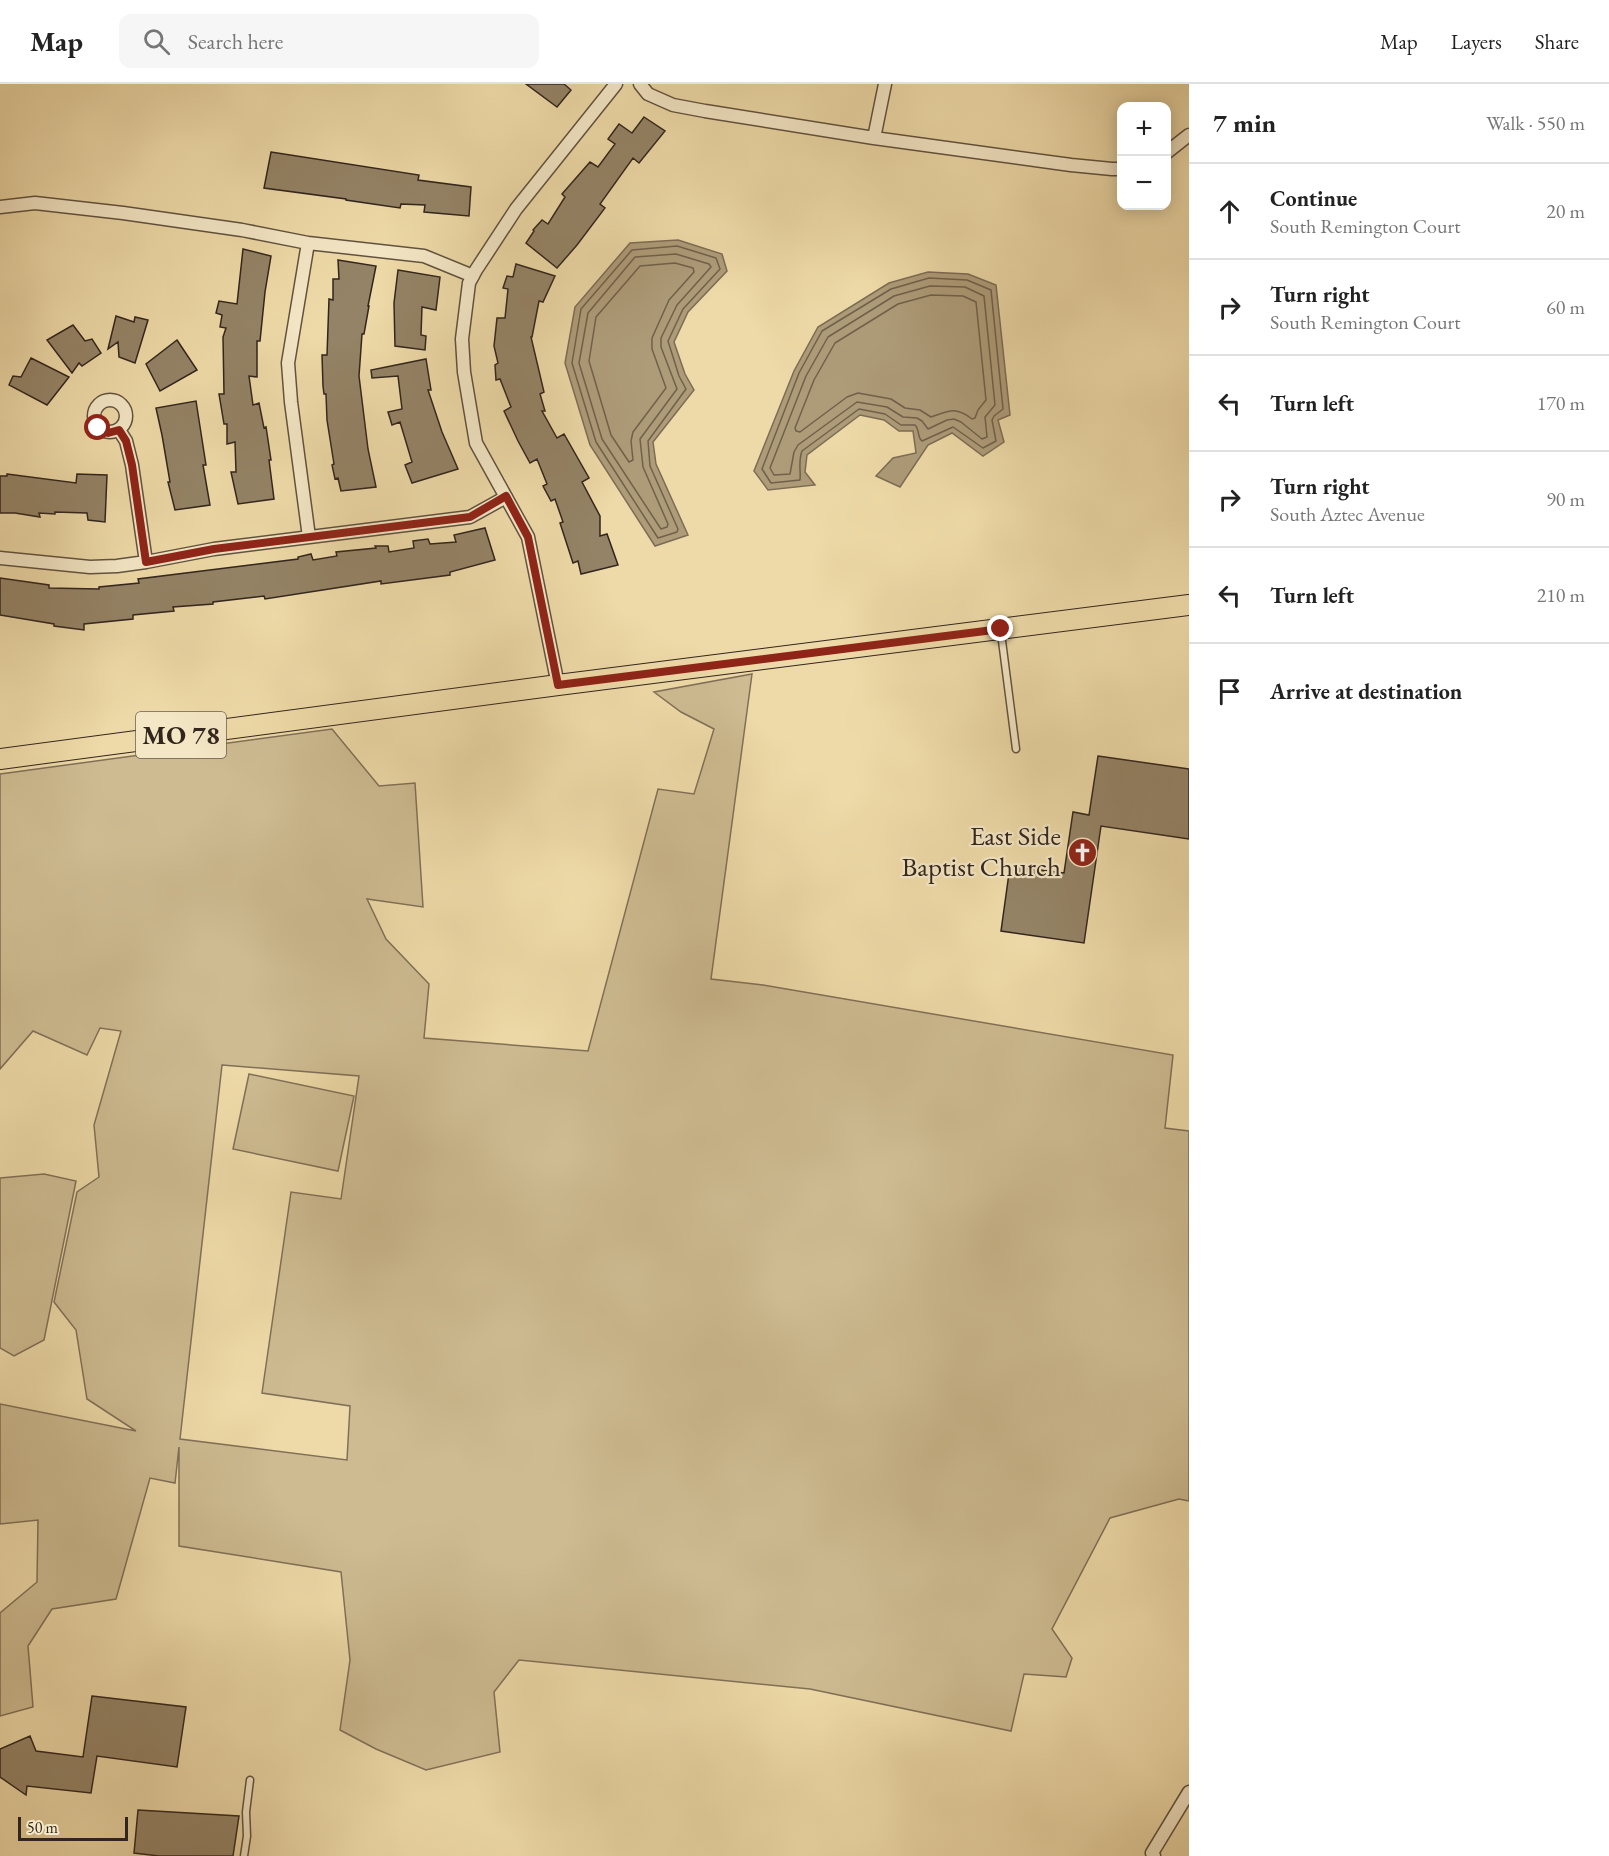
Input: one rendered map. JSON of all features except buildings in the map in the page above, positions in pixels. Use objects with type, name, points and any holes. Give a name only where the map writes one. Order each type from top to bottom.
[{"type":"main road","name":"MO 78","points":[[0,759],[1189,605]]},
{"type":"street","points":[[558,685],[528,537],[476,443],[464,372],[462,339],[469,284],[473,276],[516,209],[616,84]]},
{"type":"street","points":[[640,84],[648,94],[673,105],[874,138],[1117,170]]},
{"type":"street","points":[[874,138],[885,84]]},
{"type":"street","points":[[1171,150],[1189,135]]},
{"type":"street","points":[[0,207],[34,203],[123,213],[242,230],[308,243],[424,256],[473,276]]},
{"type":"street","points":[[308,243],[288,363],[309,537]]},
{"type":"street","points":[[119,430],[126,441],[132,465],[146,562]]},
{"type":"street","points":[[0,558],[90,567],[146,562],[214,549],[470,517],[506,496]]},
{"type":"street","points":[[1154,1856],[1152,1853],[1189,1792]]},
{"type":"lane","points":[[1001,629],[1017,749]]},
{"type":"lane","points":[[244,1856],[250,1780]]},
{"type":"shaded area","points":[[752,674],[711,979],[763,985],[1173,1055],[1165,1128],[1189,1131],[1189,1501],[1179,1499],[1110,1518],[1052,1629],[1072,1658],[1066,1677],[1024,1674],[1011,1731],[810,1689],[519,1660],[494,1692],[500,1752],[426,1770],[376,1749],[340,1730],[350,1660],[341,1572],[179,1546],[179,1447],[175,1483],[150,1478],[116,1599],[52,1609],[28,1646],[33,1707],[0,1716],[0,1613],[37,1582],[38,1520],[0,1524],[0,1404],[136,1431],[87,1399],[76,1330],[54,1302],[77,1192],[99,1177],[94,1125],[121,1031],[100,1028],[87,1055],[33,1031],[0,1069],[0,774],[332,729],[379,786],[415,783],[423,907],[367,899],[386,939],[429,984],[424,1038],[588,1051],[658,789],[694,794],[714,729],[681,712],[654,692]],"holes":[[[222,1065],[359,1076],[341,1199],[291,1192],[262,1393],[350,1406],[347,1460],[180,1439]]]},
{"type":"shaded area","points":[[249,1074],[354,1096],[338,1171],[233,1149]]},
{"type":"shaded area","points":[[44,1174],[76,1181],[44,1340],[14,1356],[0,1348],[0,1178]]},
{"type":"water","points":[[678,240],[722,254],[727,271],[688,312],[674,342],[685,374],[694,390],[653,442],[656,464],[688,535],[655,546],[590,445],[565,363],[575,307],[630,243]]},
{"type":"water","points":[[928,272],[968,274],[996,285],[1010,415],[998,420],[1004,442],[983,456],[952,433],[928,445],[900,487],[876,476],[893,458],[916,453],[913,431],[899,431],[884,420],[860,415],[807,455],[805,472],[815,485],[768,490],[754,471],[794,371],[818,327],[889,283]]},
{"type":"place","name":"East Side Baptist Church","points":[[1082,852]]},
{"type":"route","points":[[98,428],[108,433],[119,430],[126,441],[132,465],[146,562],[214,549],[470,517],[506,496],[528,537],[558,685],[1001,629]]}]
